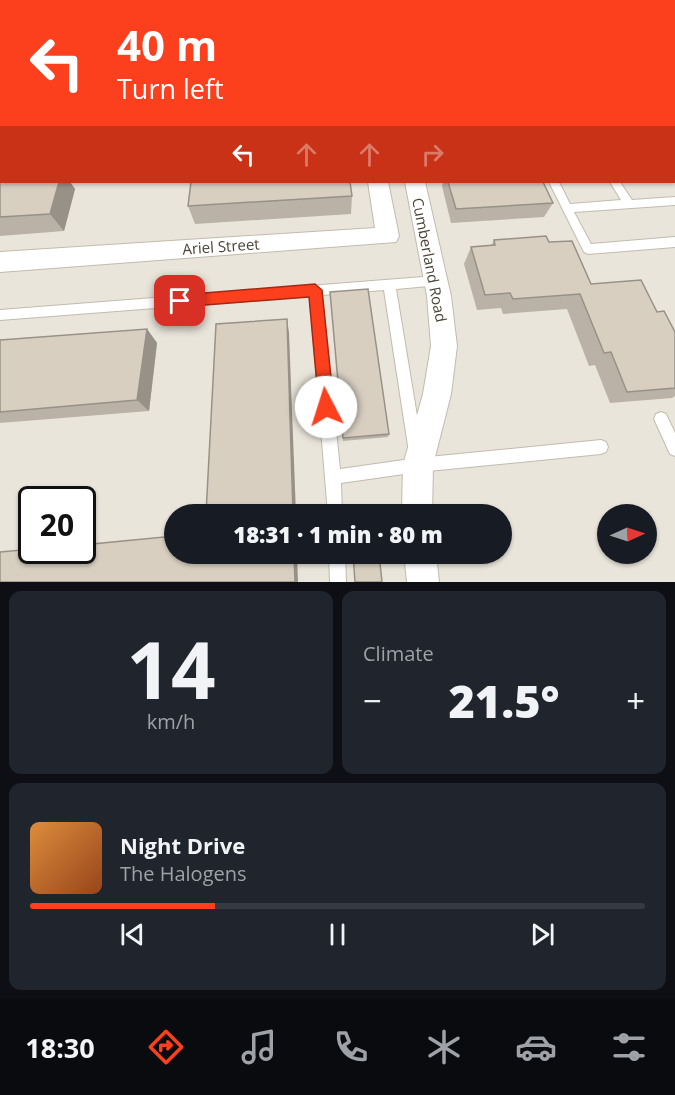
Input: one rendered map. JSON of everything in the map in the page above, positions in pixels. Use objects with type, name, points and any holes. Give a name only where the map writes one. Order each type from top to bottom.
[{"type":"street","name":"Ariel Street","points":[[0,262],[388,236],[378,183]]},
{"type":"street","name":"Cumberland Road","points":[[415,183],[436,281],[444,346],[437,394],[418,465],[417,504]]},
{"type":"street","points":[[421,564],[423,582]]},
{"type":"lane","points":[[555,183],[588,249],[675,242]]},
{"type":"lane","points":[[616,183],[629,204]]},
{"type":"lane","points":[[567,207],[675,201]]},
{"type":"lane","points":[[0,315],[436,281]]},
{"type":"lane","points":[[389,285],[418,465]]},
{"type":"lane","points":[[315,290],[334,504]]},
{"type":"lane","points":[[661,419],[675,449]]},
{"type":"lane","points":[[333,477],[418,465],[601,447]]},
{"type":"lane","points":[[337,564],[338,582]]},
{"type":"shaded area","points":[[0,183],[675,183],[675,582],[0,582]]},
{"type":"building","points":[[0,183],[59,183],[50,214],[0,217]]},
{"type":"building","points":[[191,183],[350,183],[352,196],[188,206]]},
{"type":"building","points":[[448,183],[543,183],[553,203],[456,209]]},
{"type":"building","points":[[546,236],[549,242],[572,241],[591,284],[641,280],[657,312],[664,311],[675,332],[675,388],[627,392],[611,352],[604,353],[580,294],[513,299],[510,293],[485,295],[471,247],[495,245],[494,240]]},
{"type":"building","points":[[368,289],[389,434],[343,438],[330,292]]},
{"type":"building","points":[[287,319],[293,504],[207,504],[216,324]]},
{"type":"building","points":[[147,329],[137,400],[0,412],[0,340]]},
{"type":"building","points":[[164,537],[164,564],[294,564],[295,582],[0,582],[0,552],[18,550],[18,564],[96,564],[96,544]]},
{"type":"building","points":[[354,564],[380,564],[382,582],[355,582]]},
{"type":"route","points":[[180,301],[315,290],[326,407]]}]
